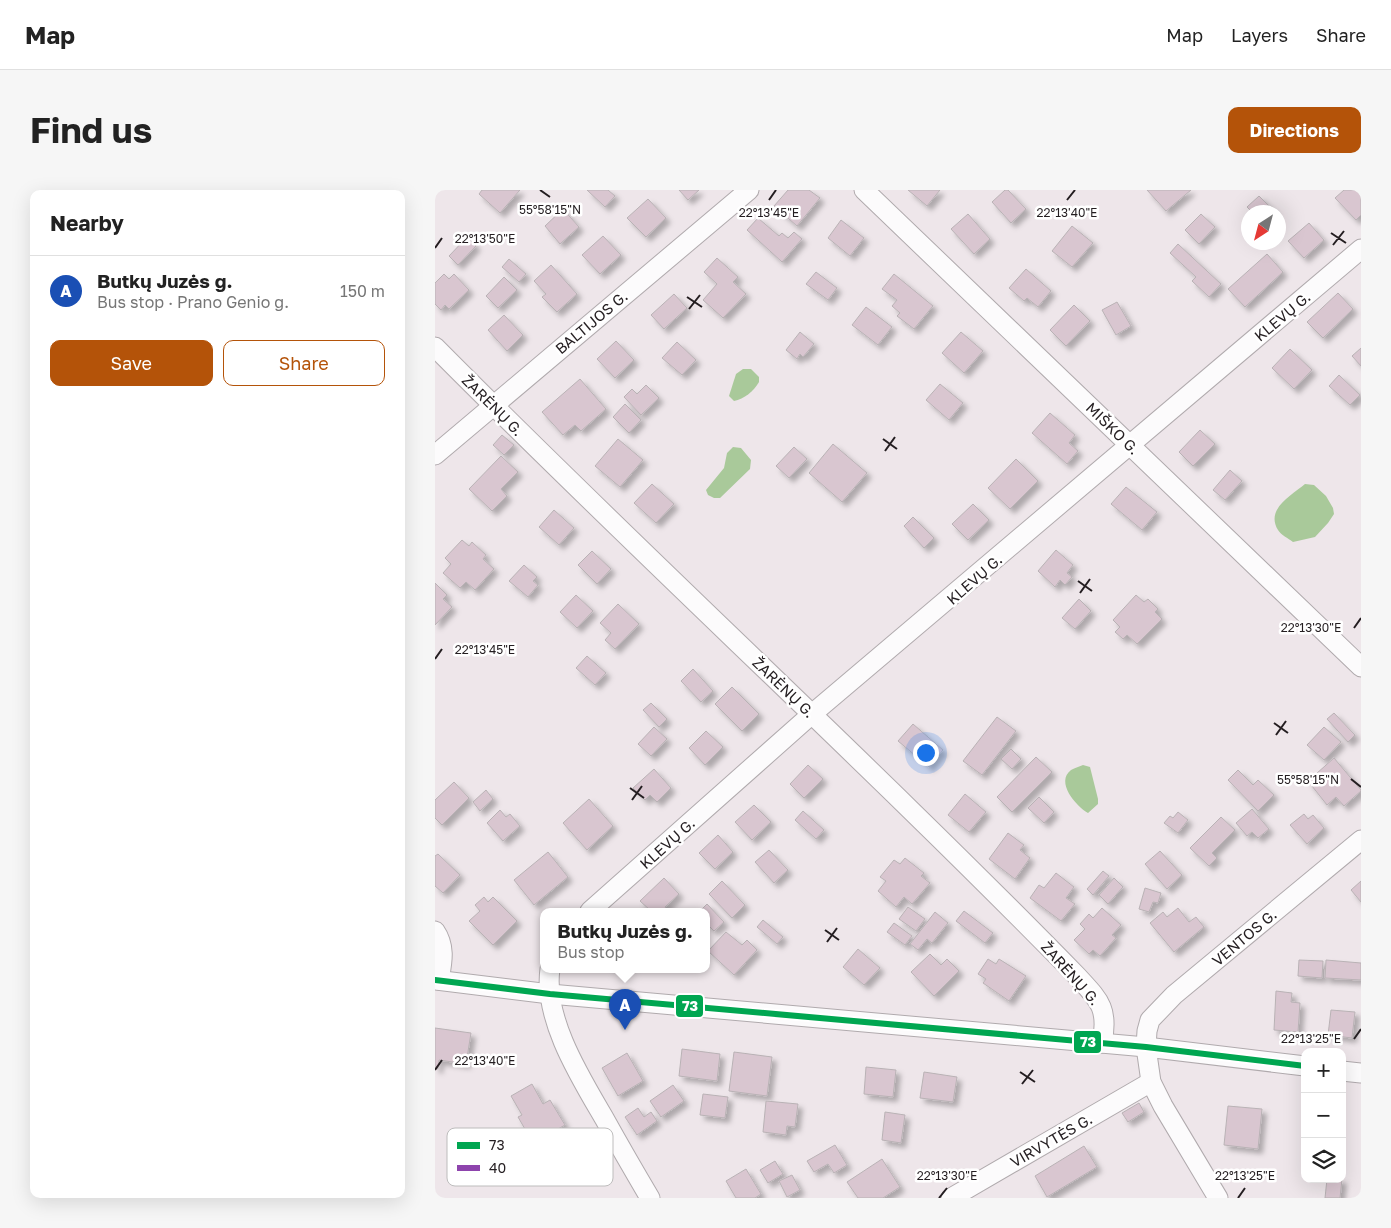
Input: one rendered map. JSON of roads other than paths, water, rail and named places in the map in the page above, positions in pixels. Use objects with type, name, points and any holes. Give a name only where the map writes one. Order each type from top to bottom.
[{"type":"street","name":"BALTIJOS G.","points":[[435,455],[749,190]]},
{"type":"street","name":"MIŠKO G.","points":[[864,190],[1131,444],[1361,667]]},
{"type":"street","name":"KLEVŲ G.","points":[[593,908],[813,714],[1361,249]]},
{"type":"street","name":"ŽARĖNŲ G.","points":[[435,347],[492,405],[813,714],[1045,943],[1095,995],[1104,1016],[1105,1026],[1102,1043]]},
{"type":"street","name":"VENTOS G.","points":[[1146,1047],[1150,1020],[1174,995],[1361,840]]},
{"type":"street","points":[[435,931],[443,950],[437,980],[550,994],[1146,1047],[1301,1066]]},
{"type":"street","points":[[550,973],[550,994],[563,1042],[610,1128]]},
{"type":"street","points":[[1146,1047],[1151,1082],[1217,1198]]},
{"type":"street","points":[[1346,1071],[1361,1073]]},
{"type":"street","name":"VIRVYTĖS G.","points":[[951,1198],[1151,1082]]},
{"type":"street","points":[[613,1134],[650,1198]]},
{"type":"place","name":"Butkų Juzės g.","points":[[625,1030]]}]
